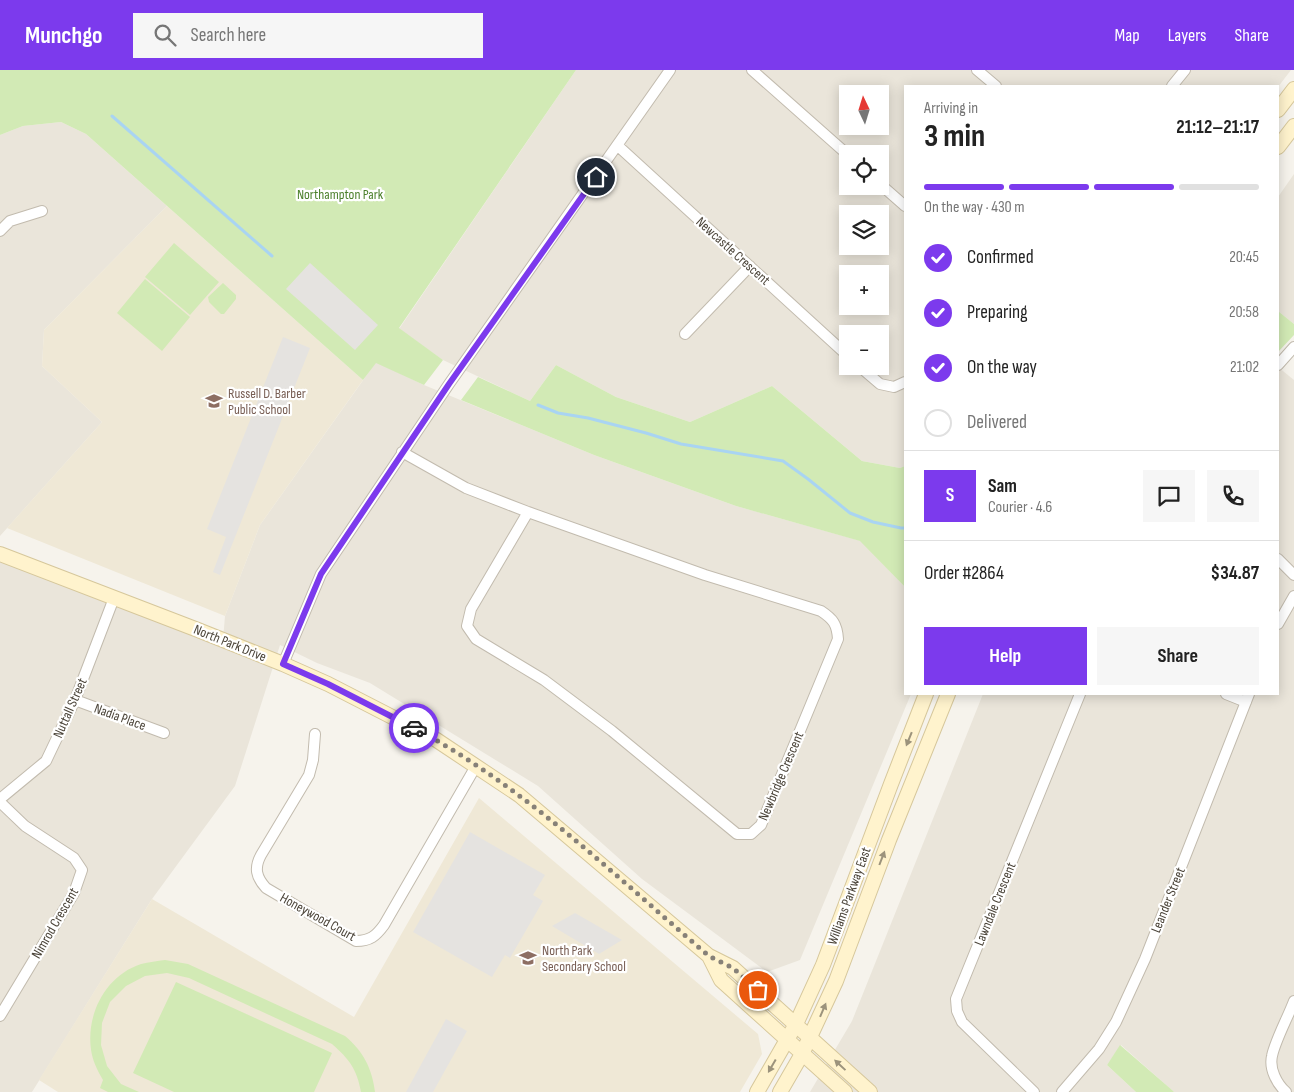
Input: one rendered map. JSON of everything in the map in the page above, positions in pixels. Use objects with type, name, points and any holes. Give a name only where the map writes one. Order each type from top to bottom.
[{"type":"main road","points":[[1279,109],[1294,89]]},
{"type":"main road","points":[[1279,146],[1294,126]]},
{"type":"main road","name":"North Park Drive","points":[[0,554],[283,664],[328,684],[435,739],[519,795],[709,956],[733,968],[870,1092]]},
{"type":"main road","name":"Williams Parkway East","points":[[757,1092],[796,1024],[823,965],[926,695]]},
{"type":"main road","name":"Williams Parkway East","points":[[780,1092],[802,1054],[836,981],[889,840],[948,695]]},
{"type":"main road","name":"North Park Drive","points":[[709,956],[721,980],[845,1092]]},
{"type":"street","points":[[283,664],[321,574],[402,452],[670,70]]},
{"type":"street","points":[[752,70],[839,147]]},
{"type":"street","points":[[977,70],[995,85]]},
{"type":"street","points":[[1173,85],[1185,70]]},
{"type":"street","name":"Newcastle Crescent","points":[[618,146],[839,348]]},
{"type":"street","points":[[889,192],[904,205]]},
{"type":"street","points":[[0,231],[10,221],[42,211]]},
{"type":"street","points":[[685,334],[750,266]]},
{"type":"street","points":[[1279,364],[1294,347]]},
{"type":"street","points":[[870,375],[880,384],[894,387],[904,382]]},
{"type":"street","name":"Newbridge Crescent","points":[[402,452],[466,488],[705,575],[821,611],[833,619],[838,638],[761,826],[750,834],[737,834],[612,731],[544,680],[476,640],[467,626],[471,609],[528,512]]},
{"type":"street","points":[[1279,560],[1294,575]]},
{"type":"street","points":[[1279,622],[1294,596]]},
{"type":"street","name":"Nuttall Street","points":[[0,800],[46,761],[75,700],[114,598]]},
{"type":"street","name":"Lawndale Crescent","points":[[1034,1092],[962,1022],[957,1011],[956,999],[1080,695]]},
{"type":"street","points":[[1231,695],[1247,698]]},
{"type":"street","name":"Leander Street","points":[[1062,1092],[1099,1049],[1116,1022],[1145,959],[1247,698]]},
{"type":"street","name":"Nadia Place","points":[[75,700],[164,733]]},
{"type":"street","name":"Honeywood Court","points":[[315,734],[313,760],[309,775],[257,863],[256,872],[266,888],[356,941],[365,941],[376,936],[384,925],[476,766]]},
{"type":"street","name":"Nimrod Crescent","points":[[0,800],[24,826],[74,858],[82,870],[74,893],[0,1016]]},
{"type":"street","points":[[1286,1092],[1278,1085],[1271,1058],[1294,1001]]},
{"type":"shaded area","points":[[576,70],[1291,70],[1279,86],[904,85],[904,466],[900,468],[862,461],[772,386],[690,422],[616,397],[556,365],[530,401],[443,360],[399,329]]},
{"type":"shaded area","points":[[61,122],[86,134],[167,206],[44,330],[42,366],[102,422],[0,536],[0,135],[23,126]]},
{"type":"shaded area","points":[[1294,174],[1294,324],[1279,312],[1279,196]]},
{"type":"shaded area","name":"Russell D. Barber Public School","points":[[167,206],[363,380],[260,525],[225,616],[7,528],[102,422],[42,366],[44,330]]},
{"type":"shaded area","points":[[310,263],[378,325],[355,350],[286,289]]},
{"type":"shaded area","points":[[283,337],[310,348],[220,575],[213,572],[226,537],[207,529]]},
{"type":"shaded area","points":[[376,362],[424,385],[594,455],[736,506],[861,541],[904,586],[904,695],[911,695],[800,960],[767,972],[642,879],[538,786],[370,683],[317,663],[280,645],[235,786],[152,899],[32,1092],[0,1092],[0,554],[223,640],[225,616],[260,525]]},
{"type":"shaded area","points":[[1279,368],[1294,380],[1294,1092],[1174,1092],[1121,1045],[1107,1065],[1136,1092],[810,1092],[852,1021],[983,695],[1279,695]]},
{"type":"shaded area","name":"North Park Secondary School","points":[[479,798],[758,1034],[762,1054],[740,1092],[58,1092],[39,1080],[152,899],[354,1017]]},
{"type":"shaded area","points":[[470,832],[545,875],[533,895],[543,901],[510,958],[505,955],[492,977],[413,932]]},
{"type":"shaded area","points":[[575,913],[622,940],[599,954],[552,926]]},
{"type":"shaded area","points":[[446,1019],[467,1031],[433,1092],[406,1092]]},
{"type":"green space","name":"Northampton Park","points":[[0,70],[576,70],[399,328],[443,360],[424,385],[376,363],[363,380],[86,134],[61,122],[23,126],[0,135]]},
{"type":"green space","points":[[174,243],[219,282],[190,315],[145,277]]},
{"type":"green space","points":[[145,279],[190,317],[162,351],[117,313]]},
{"type":"green space","points":[[223,283],[236,295],[236,299],[224,314],[221,314],[209,302],[208,297]]},
{"type":"green space","points":[[1279,312],[1294,324],[1294,335],[1279,351]]},
{"type":"green space","points":[[556,365],[616,397],[690,422],[772,386],[862,461],[900,468],[904,466],[904,586],[860,541],[736,506],[594,455],[461,400],[478,377],[530,401]]},
{"type":"green space","points":[[165,960],[188,964],[345,1036],[366,1061],[372,1075],[375,1092],[361,1092],[355,1071],[332,1044],[189,978],[167,973],[145,976],[126,986],[110,1002],[102,1023],[101,1045],[107,1066],[121,1084],[139,1092],[108,1092],[100,1088],[103,1080],[92,1055],[90,1041],[94,1013],[100,1000],[107,988],[128,970],[141,964]]},
{"type":"green space","points":[[176,982],[332,1053],[314,1092],[174,1092],[133,1073]]},
{"type":"green space","points":[[1120,1045],[1174,1092],[1136,1092],[1107,1065]]},
{"type":"waterway","points":[[112,116],[272,256]]},
{"type":"waterway","points":[[538,405],[558,413],[588,418],[681,444],[783,461],[850,513],[873,522],[904,528]]},
{"type":"way so far","points":[[414,728],[435,739],[519,795],[709,956],[733,968],[758,990]]},
{"type":"place","name":"Russell D. Barber Public School","points":[[214,401]]},
{"type":"place","name":"North Park Secondary School","points":[[528,958]]},
{"type":"route","points":[[414,728],[328,684],[283,664],[321,574],[449,384],[596,177]]}]
